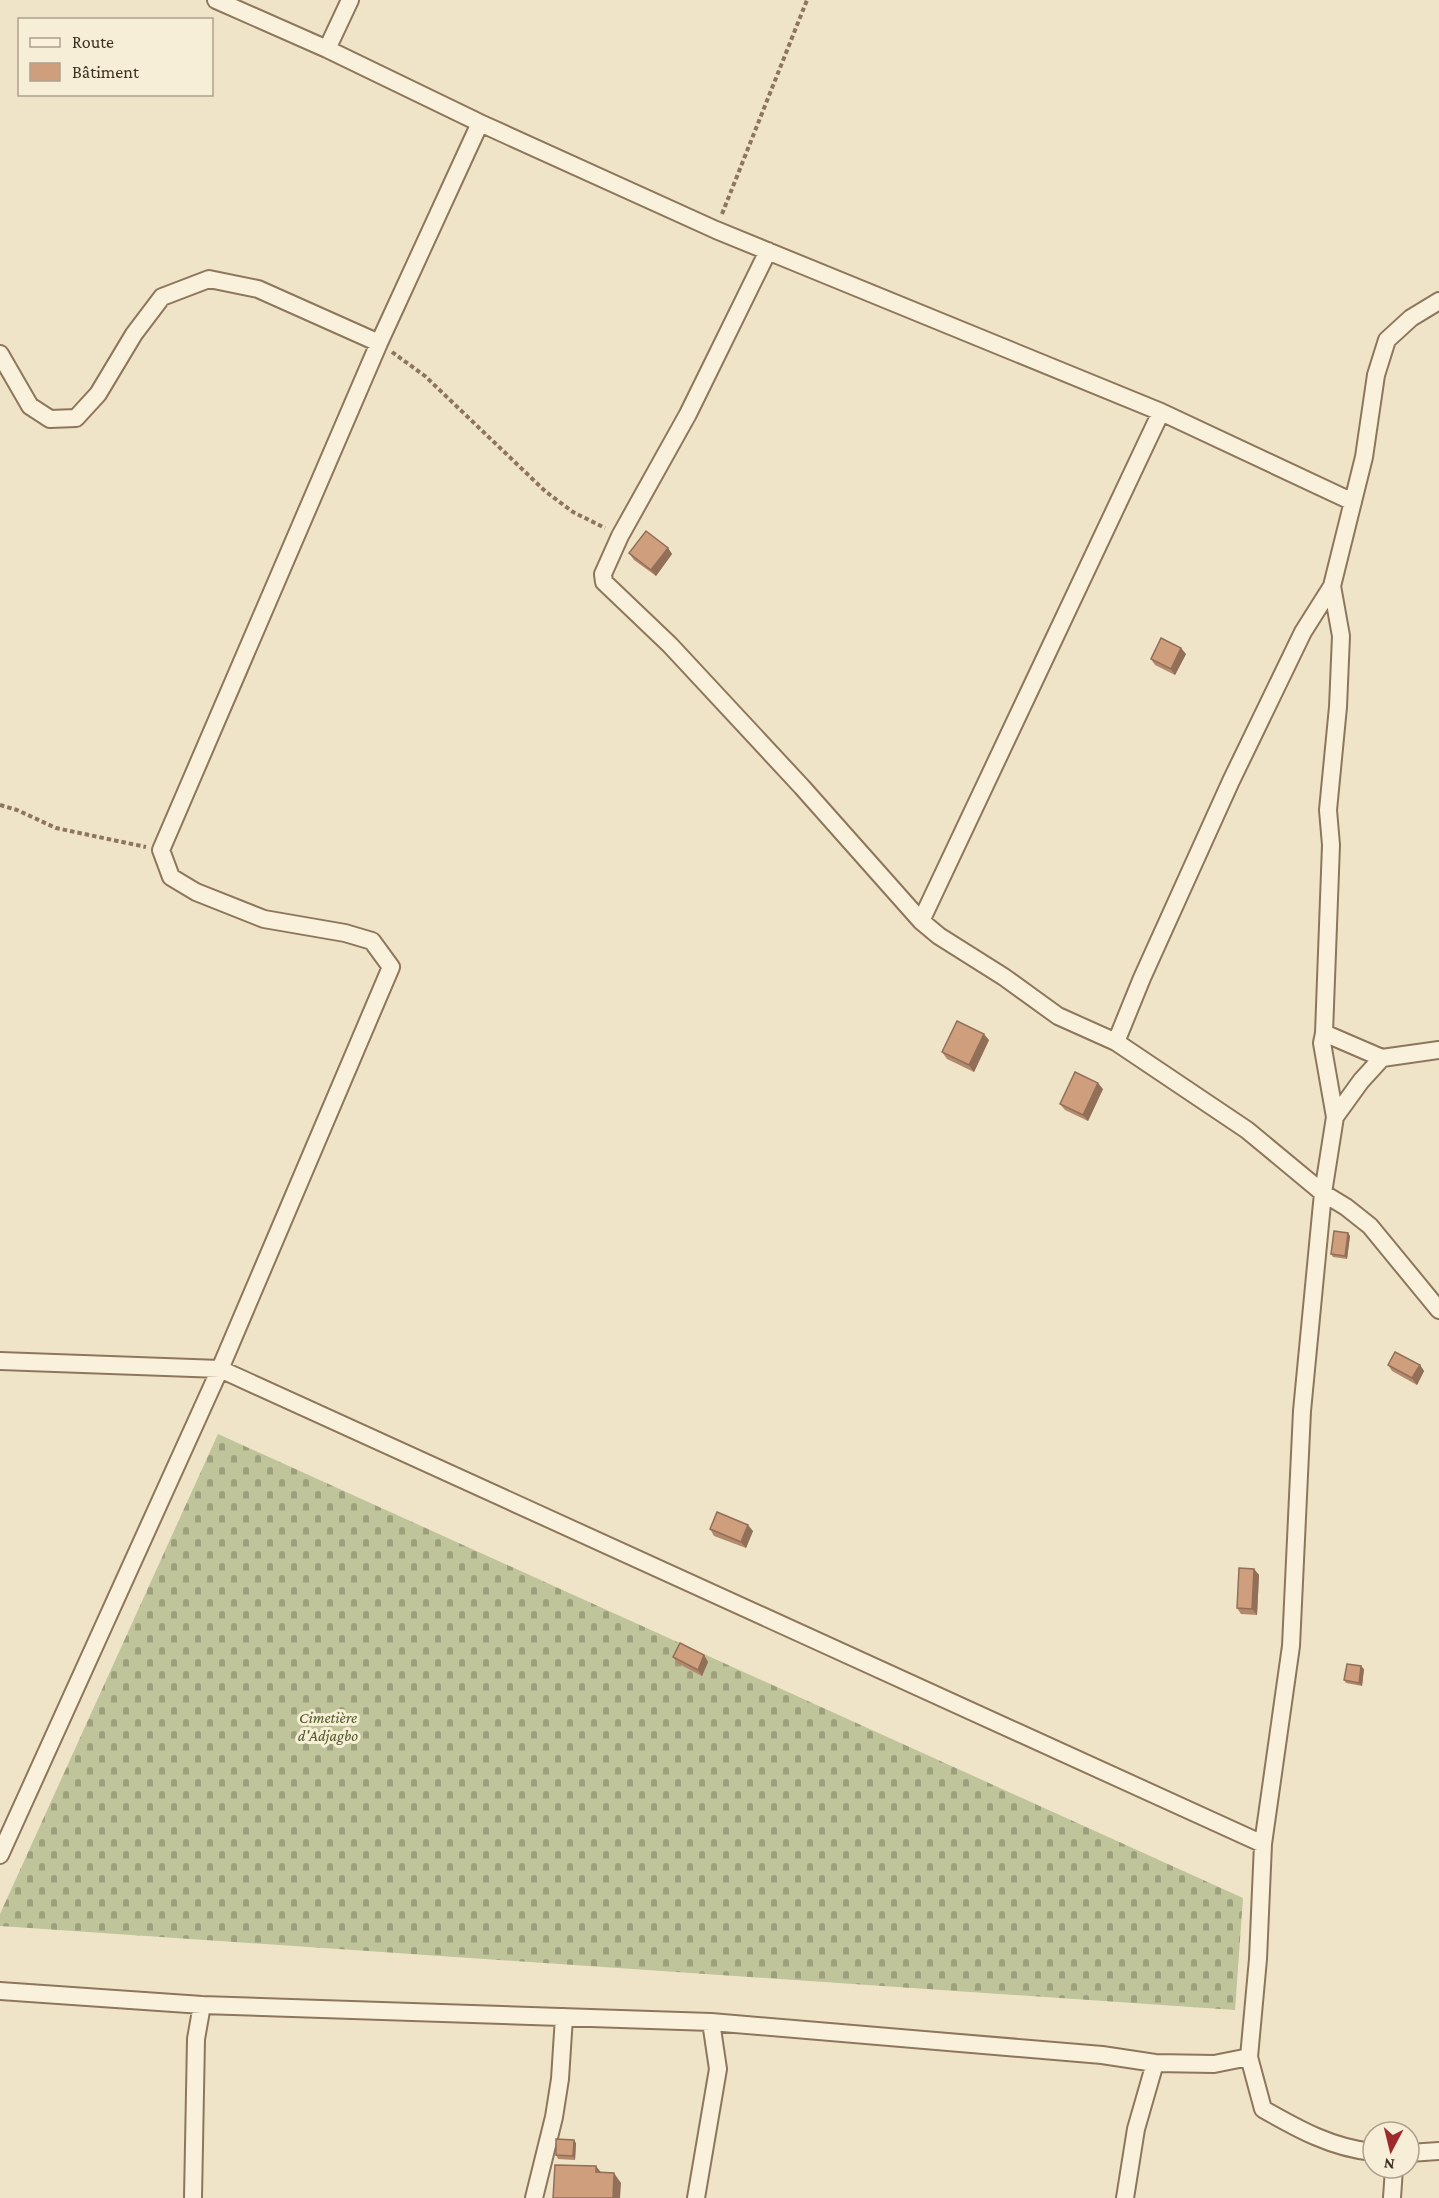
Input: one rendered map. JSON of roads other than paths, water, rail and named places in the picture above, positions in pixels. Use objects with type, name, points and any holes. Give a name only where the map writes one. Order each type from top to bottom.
[{"type":"street","points":[[216,0],[327,49],[480,123],[716,230],[1161,412],[1353,502]]},
{"type":"street","points":[[327,49],[350,0]]},
{"type":"street","points":[[0,1855],[220,1369],[391,967],[372,941],[345,933],[264,919],[196,892],[171,877],[161,850],[380,343],[480,123]]},
{"type":"street","points":[[768,251],[688,414],[620,536],[603,574],[604,582],[670,645],[771,753],[921,921],[939,936],[1004,977],[1058,1016],[1116,1042],[1247,1130],[1323,1193],[1370,1226],[1439,1310]]},
{"type":"street","points":[[0,354],[30,406],[50,419],[76,418],[98,394],[134,334],[162,297],[209,279],[258,289],[380,343]]},
{"type":"street","points":[[1116,1042],[1142,978],[1231,781],[1303,632],[1332,586],[1364,456],[1376,375],[1387,340],[1411,318],[1439,301]]},
{"type":"street","points":[[921,921],[1161,412]]},
{"type":"street","points":[[1332,586],[1341,636],[1338,707],[1328,810],[1331,845],[1322,1042],[1335,1117],[1323,1193],[1302,1411],[1291,1646],[1263,1844],[1258,1959],[1249,2057],[1263,2109],[1309,2135],[1361,2151]]},
{"type":"street","points":[[1324,1033],[1382,1058],[1439,1050]]},
{"type":"street","points":[[1335,1117],[1360,1082],[1382,1058]]},
{"type":"street","points":[[0,1361],[220,1369],[1263,1844]]},
{"type":"street","points":[[0,1990],[202,2005],[711,2022],[1102,2055],[1155,2063],[1214,2064],[1249,2057]]},
{"type":"street","points":[[193,2198],[196,2047],[202,2005]]},
{"type":"street","points":[[534,2198],[554,2117],[560,2079],[564,2017]]},
{"type":"street","points":[[696,2198],[718,2069],[711,2022]]},
{"type":"street","points":[[1125,2198],[1136,2129],[1155,2063]]},
{"type":"street","points":[[1421,2152],[1439,2151]]},
{"type":"street","points":[[1392,2198],[1393,2180]]},
{"type":"park label","name":"Cimetière d'Adjagbo","points":[[328,1726]]}]
